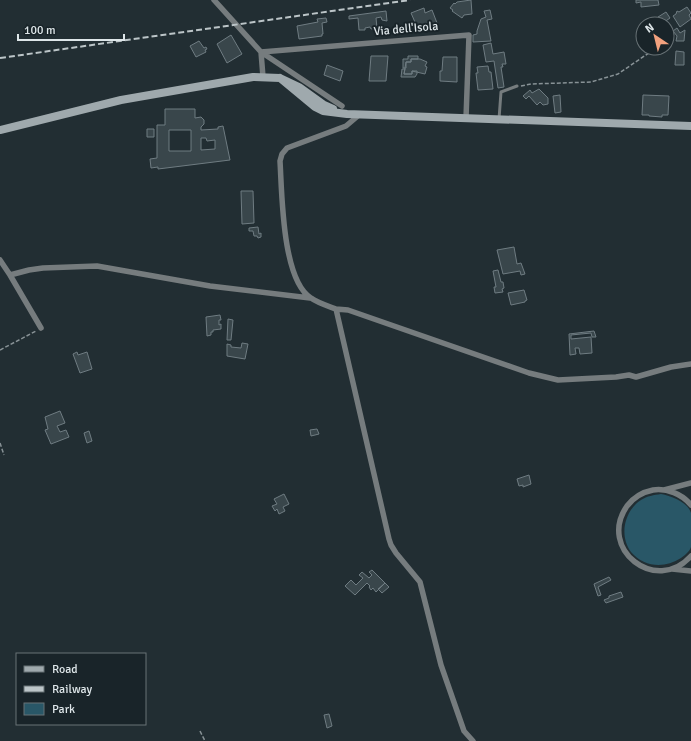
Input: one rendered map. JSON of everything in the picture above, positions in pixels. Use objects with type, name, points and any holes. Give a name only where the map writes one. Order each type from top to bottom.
[{"type":"main road","points":[[0,130],[121,100],[253,77],[280,78],[299,87],[324,105],[347,114],[691,126]]},
{"type":"street","points":[[214,0],[261,52],[342,106]]},
{"type":"street","name":"Via dell'Isola","points":[[261,52],[469,35],[466,118]]},
{"type":"street","points":[[261,52],[263,77]]},
{"type":"street","points":[[310,298],[298,284],[294,275],[287,247],[280,161],[282,154],[287,148],[346,126],[359,114]]},
{"type":"street","points":[[0,260],[41,328]]},
{"type":"street","points":[[10,275],[43,268],[97,266],[210,286],[310,298],[336,309],[348,310],[529,372],[558,380],[616,378],[629,375],[636,377],[670,367],[691,364]]},
{"type":"street","points":[[336,309],[389,539],[396,553],[420,582],[441,665],[464,731],[473,741]]},
{"type":"street","points":[[691,483],[664,490],[649,491],[638,496],[629,503],[623,512],[619,523],[619,537],[624,550],[632,561],[644,568],[658,571],[672,569],[691,571]]},
{"type":"street","points":[[664,490],[676,493],[687,500],[691,505]]},
{"type":"street","points":[[672,569],[682,564],[691,556]]},
{"type":"lane","points":[[499,119],[501,92],[517,86]]},
{"type":"path","points":[[517,86],[561,82],[591,82],[612,77],[644,56]]},
{"type":"path","points":[[0,350],[41,328]]},
{"type":"path","points":[[0,443],[4,454]]},
{"type":"path","points":[[200,731],[205,741]]},
{"type":"green space","points":[[661,494],[679,500],[689,509],[691,513],[691,547],[685,555],[675,562],[654,565],[642,561],[631,552],[627,546],[624,531],[627,517],[635,505],[641,500],[653,495]]},
{"type":"building","points":[[471,0],[472,14],[464,15],[462,18],[450,8],[454,3]]},
{"type":"building","points":[[636,0],[658,0],[659,5],[641,7],[641,2],[636,3]]},
{"type":"building","points":[[687,7],[691,13],[689,15],[691,19],[680,27],[675,19],[675,16],[673,16],[677,11],[679,12]]},
{"type":"building","points":[[424,8],[425,13],[432,10],[437,23],[418,29],[411,13]]},
{"type":"building","points":[[490,10],[492,19],[487,20],[491,41],[473,42],[473,35],[477,34],[481,19],[486,17],[484,11]]},
{"type":"building","points":[[386,11],[387,21],[382,20],[381,17],[376,18],[377,28],[371,29],[370,27],[365,28],[365,30],[359,30],[358,18],[349,19],[349,16]]},
{"type":"building","points":[[666,12],[669,16],[660,16]]},
{"type":"building","points":[[326,18],[327,22],[322,23],[322,36],[299,39],[297,26],[318,22],[317,19]]},
{"type":"building","points":[[677,28],[680,33],[685,30],[684,41],[676,41],[677,36],[675,30]]},
{"type":"building","points":[[231,35],[242,54],[227,63],[217,44]]},
{"type":"building","points":[[199,41],[204,48],[206,47],[207,49],[205,50],[206,52],[196,57],[190,46]]},
{"type":"building","points":[[491,43],[493,54],[504,52],[506,64],[502,64],[503,67],[501,67],[504,87],[498,88],[494,61],[486,62],[483,45]]},
{"type":"building","points":[[676,51],[684,52],[684,65],[675,65]]},
{"type":"building","points":[[371,56],[388,56],[386,81],[369,81]]},
{"type":"building","points":[[408,56],[418,56],[418,59],[411,59],[411,62],[406,62],[406,68],[403,68],[403,59],[408,59]]},
{"type":"building","points":[[443,57],[457,57],[457,82],[440,81],[440,71],[442,71]]},
{"type":"building","points":[[411,59],[420,59],[427,62],[425,66],[427,67],[425,74],[412,71],[412,74],[404,74],[406,62],[411,62]]},
{"type":"building","points":[[327,65],[343,71],[340,81],[324,75]]},
{"type":"building","points":[[488,66],[489,72],[491,72],[493,89],[478,90],[476,73],[478,73],[477,67]]},
{"type":"building","points":[[402,69],[405,69],[404,74],[412,74],[412,71],[417,71],[417,74],[415,77],[401,77]]},
{"type":"building","points":[[539,89],[548,98],[548,104],[543,105],[540,102],[537,105],[529,96],[526,99],[523,96],[530,90],[532,93]]},
{"type":"building","points":[[560,95],[561,112],[555,113],[553,96]]},
{"type":"building","points":[[643,95],[669,96],[668,115],[662,115],[662,117],[642,115]]},
{"type":"building","points":[[165,109],[195,109],[195,118],[201,117],[204,120],[201,130],[218,129],[218,127],[223,126],[230,160],[158,169],[158,167],[151,168],[150,159],[157,158],[157,125],[165,125]],"holes":[[[169,130],[191,130],[191,151],[169,151]],[[201,138],[206,138],[207,141],[215,140],[215,149],[201,150]]]},
{"type":"building","points":[[147,129],[154,129],[154,137],[147,137]]},
{"type":"building","points":[[241,191],[253,191],[254,223],[242,224]]},
{"type":"building","points":[[258,227],[261,237],[258,238],[257,236],[254,236],[253,231],[249,231],[249,228]]},
{"type":"building","points":[[514,247],[517,264],[521,263],[525,274],[521,275],[520,271],[503,274],[497,250]]},
{"type":"building","points":[[498,270],[504,288],[502,289],[503,292],[495,293],[494,287],[496,287],[493,271]]},
{"type":"building","points":[[524,290],[527,300],[525,302],[511,305],[508,293]]},
{"type":"building","points":[[220,315],[221,320],[219,320],[219,325],[221,324],[221,329],[213,330],[211,335],[207,336],[206,317]]},
{"type":"building","points":[[228,319],[233,320],[231,340],[227,340]]},
{"type":"building","points":[[594,331],[596,337],[592,337],[591,333],[571,335],[571,339],[591,337],[592,353],[580,354],[579,348],[575,348],[576,354],[570,355],[569,334]]},
{"type":"building","points":[[242,343],[248,344],[245,359],[227,356],[227,344],[231,345],[231,347],[241,348]]},
{"type":"building","points":[[77,352],[78,355],[87,352],[92,369],[80,373],[73,354]]},
{"type":"building","points":[[60,411],[65,423],[57,426],[60,432],[66,430],[69,437],[51,444],[45,430],[48,429],[45,417]]},
{"type":"building","points":[[317,429],[319,434],[311,436],[310,430]]},
{"type":"building","points":[[89,431],[92,441],[87,443],[84,433]]},
{"type":"building","points":[[529,475],[531,484],[523,487],[523,485],[519,486],[517,479]]},
{"type":"building","points":[[284,494],[289,504],[283,507],[285,511],[279,514],[277,509],[275,511],[272,506],[277,504],[274,499]]},
{"type":"building","points":[[372,570],[385,583],[376,592],[373,588],[371,590],[367,583],[355,595],[345,586],[351,580],[356,585],[363,578],[359,575],[362,572],[369,578],[372,575],[369,572]]},
{"type":"building","points":[[609,577],[611,580],[598,587],[601,595],[598,596],[594,584]]},
{"type":"building","points":[[385,583],[389,587],[382,593],[378,589]]},
{"type":"building","points":[[621,592],[623,597],[606,603],[604,600],[609,598],[609,596]]},
{"type":"building","points":[[329,714],[332,726],[327,728],[324,715]]},
{"type":"railway","points":[[0,58],[410,0]]}]
